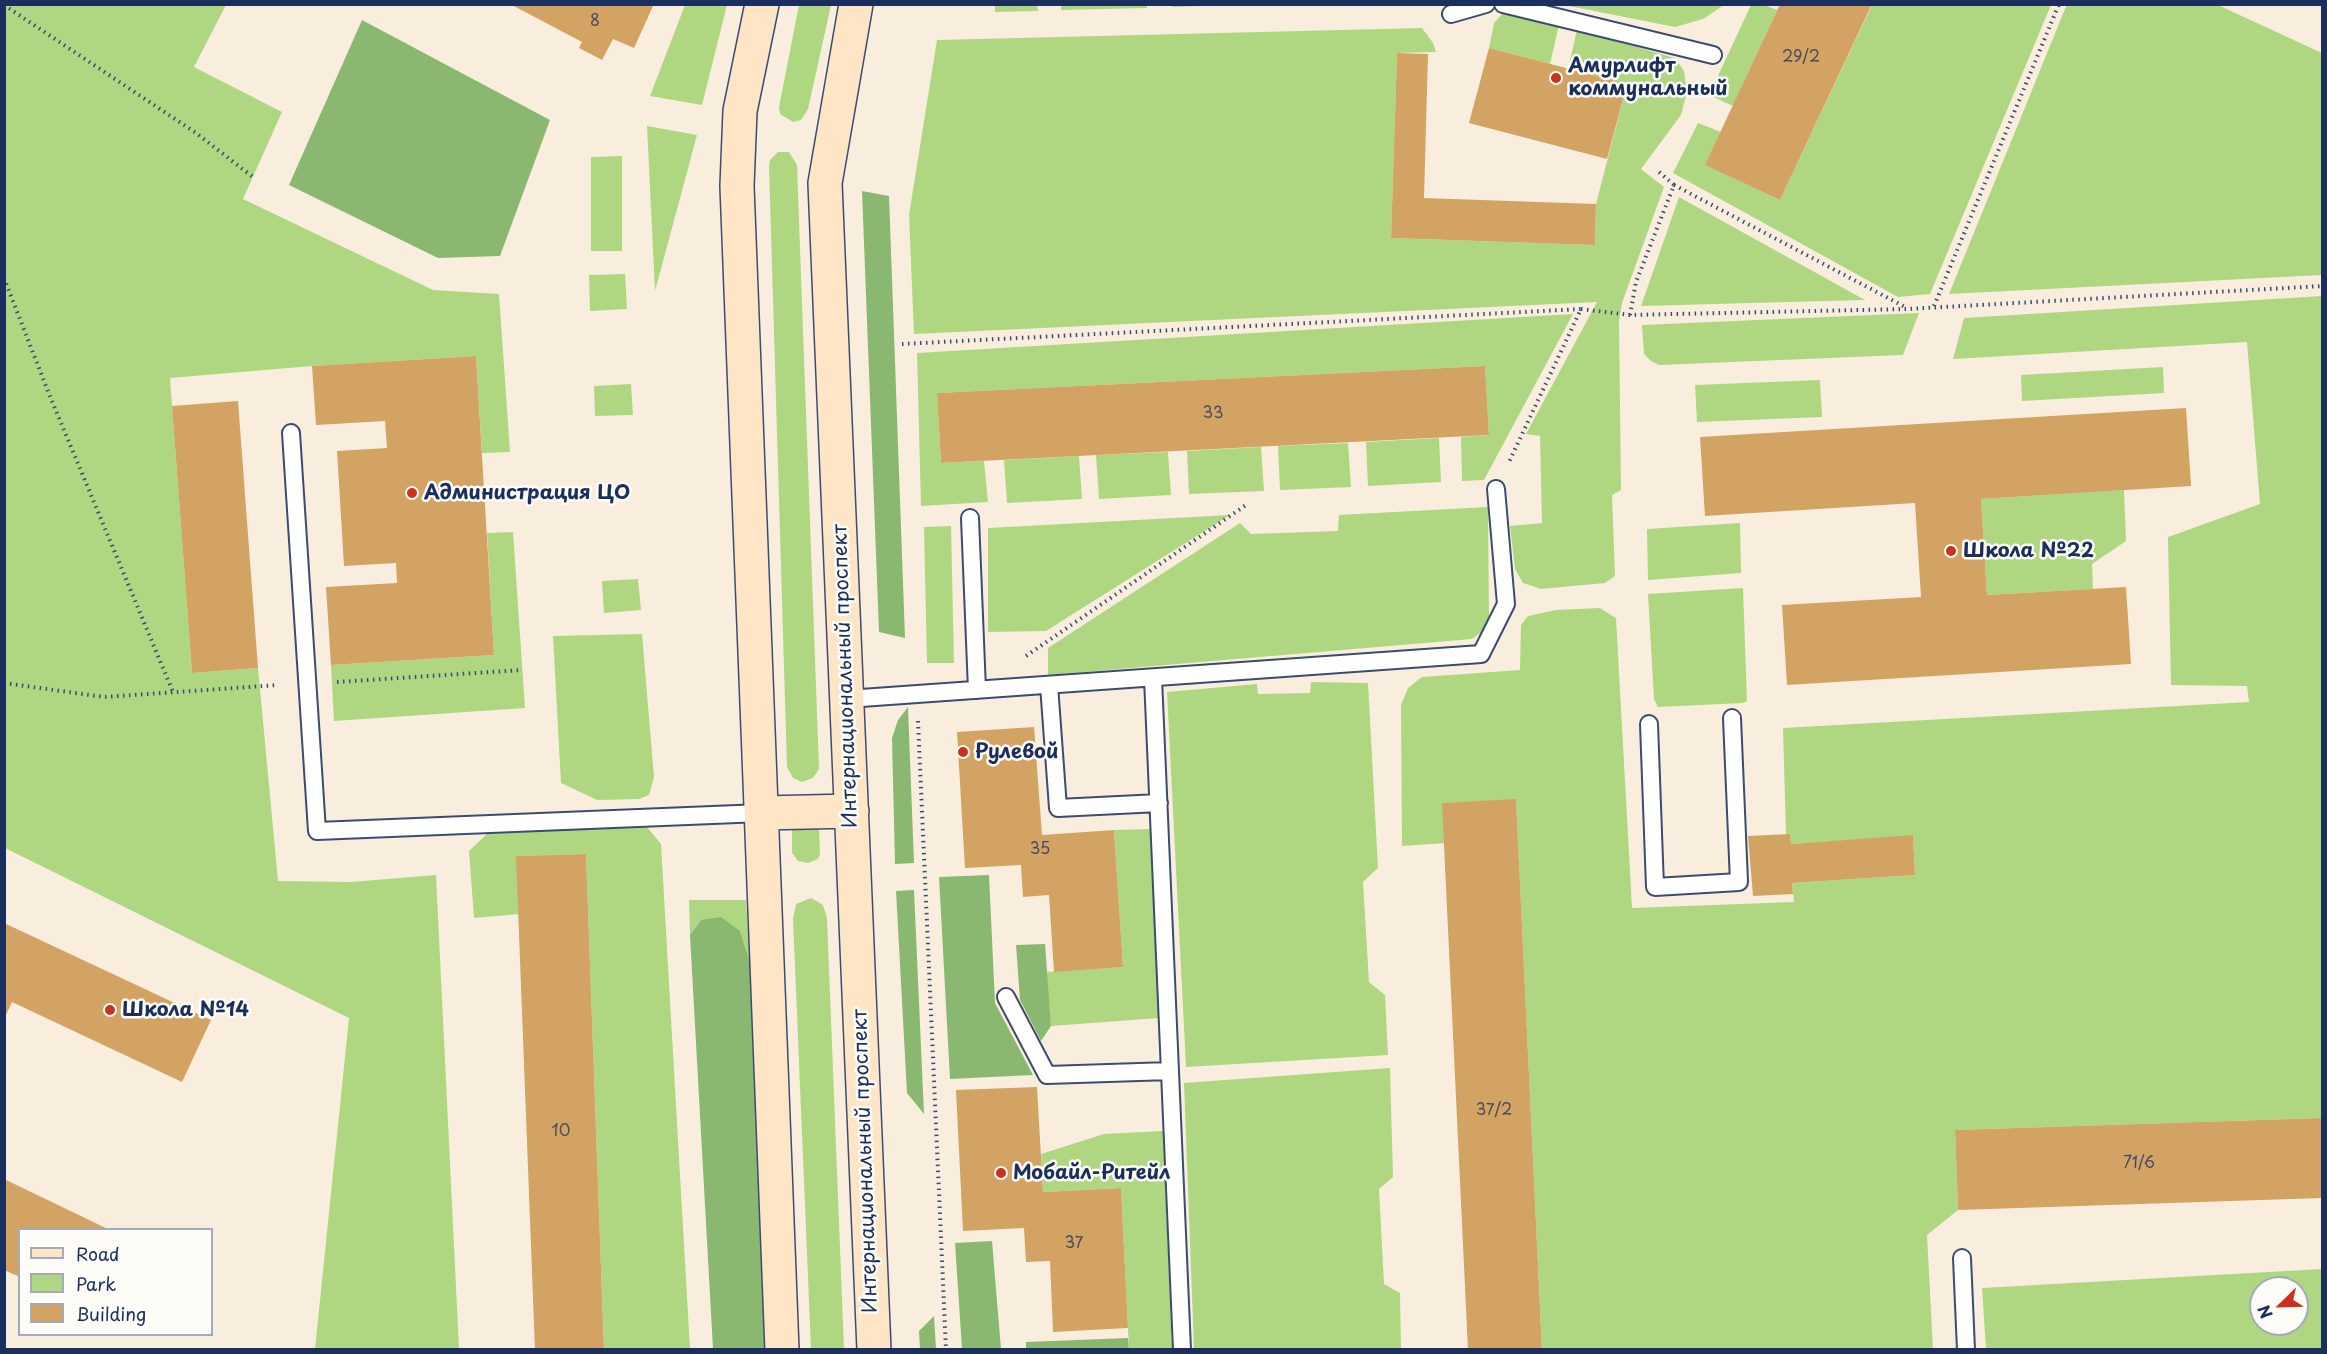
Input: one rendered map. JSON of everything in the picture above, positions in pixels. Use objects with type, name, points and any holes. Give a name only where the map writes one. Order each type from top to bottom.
[{"type":"main road","points":[[762,4],[740,111],[737,186],[782,1350]]},
{"type":"main road","name":"Интернациональный проспект","points":[[856,4],[825,183],[874,1350]]},
{"type":"main road","points":[[762,813],[852,811]]},
{"type":"lane","points":[[1503,4],[1713,55]]},
{"type":"lane","points":[[1451,14],[1478,6]]},
{"type":"lane","points":[[291,433],[317,831],[762,813]]},
{"type":"lane","points":[[847,699],[1481,654],[1506,604],[1496,489]]},
{"type":"lane","points":[[970,518],[977,690]]},
{"type":"lane","points":[[1153,678],[1182,1350]]},
{"type":"lane","points":[[1049,685],[1058,808],[1159,803]]},
{"type":"lane","points":[[1649,724],[1655,887],[1739,882],[1732,718]]},
{"type":"lane","points":[[1006,997],[1047,1074],[1170,1071]]},
{"type":"lane","points":[[1962,1258],[1966,1350]]},
{"type":"path","points":[[1934,306],[2059,4]]},
{"type":"path","points":[[4,5],[196,133],[253,177]]},
{"type":"path","points":[[1658,171],[1674,185],[1907,309]]},
{"type":"path","points":[[1630,315],[1636,282],[1674,185]]},
{"type":"path","points":[[4,278],[173,692]]},
{"type":"path","points":[[902,344],[1581,309],[1630,315],[1907,309],[2322,286]]},
{"type":"path","points":[[1496,489],[1581,309]]},
{"type":"path","points":[[1025,657],[1246,505]]},
{"type":"path","points":[[4,683],[104,697],[522,669]]},
{"type":"path","points":[[917,694],[946,1350]]},
{"type":"green space","points":[[1147,4],[1147,8],[1061,10],[1061,5]]},
{"type":"green space","points":[[1172,4],[1260,4],[1172,7]]},
{"type":"green space","points":[[2067,4],[2218,5],[2322,53],[2322,275],[1949,294]]},
{"type":"green space","points":[[4,5],[226,5],[194,67],[282,112],[243,199],[433,290],[499,294],[510,452],[482,453],[476,356],[170,378],[192,673],[258,668],[278,881],[351,882],[436,875],[459,1349],[315,1349],[349,1018],[5,848]]},
{"type":"green space","points":[[685,5],[727,5],[702,105],[650,96]]},
{"type":"green space","points":[[799,5],[831,5],[808,109],[801,120],[793,122],[780,114],[779,107]]},
{"type":"green space","points":[[995,5],[1037,5],[1038,11],[995,12]]},
{"type":"green space","points":[[1564,5],[1724,5],[1703,19],[1675,27]]},
{"type":"green space","points":[[1751,5],[1764,5],[1777,10],[1733,106],[1709,95]]},
{"type":"green space","points":[[1872,5],[2051,5],[1930,294],[1898,297],[1673,173],[1698,123],[1721,132],[1706,165],[1780,200]]},
{"type":"green space","points":[[1503,13],[1559,25],[1550,64],[1489,48],[1494,23]]},
{"type":"green space","points":[[362,20],[550,120],[500,256],[438,258],[289,185]]},
{"type":"green space","points":[[1422,28],[1433,43],[1436,52],[1397,53],[1391,238],[1595,245],[1596,204],[1627,84],[1568,69],[1577,30],[1675,58],[1684,71],[1687,92],[1681,115],[1641,169],[1664,187],[1622,303],[1619,321],[1621,490],[1612,495],[1615,576],[1605,583],[1541,589],[1523,583],[1515,569],[1510,526],[1542,523],[1540,436],[1526,434],[1597,302],[914,334],[909,215],[937,40]]},
{"type":"green space","points":[[647,126],[697,135],[655,291]]},
{"type":"green space","points":[[778,152],[789,152],[797,165],[819,769],[813,778],[802,782],[793,778],[787,767],[769,166],[770,160]]},
{"type":"green space","points":[[622,156],[622,251],[591,251],[591,157]]},
{"type":"green space","points":[[862,191],[889,196],[905,638],[879,632]]},
{"type":"green space","points":[[1679,197],[1865,300],[1641,306]]},
{"type":"green space","points":[[625,274],[627,309],[590,311],[589,275]]},
{"type":"green space","points":[[2322,296],[2322,1118],[1955,1130],[1958,1210],[1927,1235],[1933,1349],[1542,1349],[1516,800],[1443,803],[1446,843],[1402,846],[1401,705],[1408,688],[1422,677],[1520,670],[1521,625],[1528,616],[1556,610],[1600,608],[1616,618],[1632,908],[1794,902],[1792,883],[1915,875],[1913,836],[1791,844],[1790,834],[1786,834],[1783,728],[2249,702],[2247,686],[2171,685],[2168,537],[2260,504],[2247,342],[1953,359],[1964,318]]},
{"type":"green space","points":[[1919,313],[1903,355],[1659,365],[1644,354],[1642,325]]},
{"type":"green space","points":[[1573,314],[1484,480],[1462,481],[1461,437],[1489,435],[1485,366],[937,393],[941,463],[984,461],[988,502],[921,506],[917,353]]},
{"type":"green space","points":[[2163,367],[2164,393],[2022,401],[2021,375]]},
{"type":"green space","points":[[1820,380],[1822,417],[1697,422],[1695,385]]},
{"type":"green space","points":[[631,384],[633,415],[595,416],[594,386]]},
{"type":"green space","points":[[1439,438],[1441,482],[1368,486],[1366,442]]},
{"type":"green space","points":[[1348,443],[1351,487],[1280,490],[1278,446]]},
{"type":"green space","points":[[1261,447],[1264,491],[1189,494],[1187,451]]},
{"type":"green space","points":[[1168,452],[1171,495],[1099,499],[1096,455]]},
{"type":"green space","points":[[1079,456],[1082,499],[1007,503],[1004,460]]},
{"type":"green space","points":[[2124,490],[2126,541],[2092,564],[2093,589],[1987,595],[1981,499]]},
{"type":"green space","points":[[1488,507],[1489,620],[1483,631],[1472,639],[1048,675],[1048,648],[1240,523],[1251,534],[1338,531],[1339,515]]},
{"type":"green space","points":[[1230,515],[1046,631],[988,632],[988,528]]},
{"type":"green space","points":[[1740,523],[1741,573],[1648,580],[1647,529]]},
{"type":"green space","points":[[951,526],[954,663],[927,663],[924,527]]},
{"type":"green space","points":[[513,532],[525,708],[334,721],[331,665],[494,655],[487,533]]},
{"type":"green space","points":[[638,579],[641,610],[604,613],[602,581]]},
{"type":"green space","points":[[1743,588],[1747,701],[1658,707],[1654,699],[1648,594]]},
{"type":"green space","points":[[642,634],[654,777],[649,795],[639,799],[597,800],[561,783],[553,636]]},
{"type":"green space","points":[[1311,682],[1368,683],[1378,868],[1363,882],[1369,982],[1385,995],[1388,1055],[1186,1067],[1167,692],[1257,684],[1258,694],[1310,693]]},
{"type":"green space","points":[[908,707],[914,863],[895,864],[892,738],[898,720]]},
{"type":"green space","points":[[647,827],[661,844],[690,1349],[604,1349],[586,854],[517,856],[519,914],[474,918],[469,851],[489,832]]},
{"type":"green space","points":[[819,828],[820,854],[818,859],[808,863],[798,861],[792,853],[792,829]]},
{"type":"green space","points":[[1150,829],[1159,1018],[1051,1026],[1046,972],[1123,967],[1114,830]]},
{"type":"green space","points":[[989,875],[995,1003],[1033,1075],[950,1079],[939,877]]},
{"type":"green space","points":[[914,890],[924,1114],[907,1093],[896,891]]},
{"type":"green space","points":[[811,898],[823,905],[827,918],[844,1349],[811,1349],[793,919],[796,904]]},
{"type":"green space","points":[[689,900],[746,900],[750,962],[740,931],[701,920],[690,935]]},
{"type":"green space","points":[[721,917],[740,931],[750,962],[766,1349],[713,1349],[690,935],[701,920]]},
{"type":"green space","points":[[1045,944],[1051,1026],[1041,1041],[1020,1000],[1016,945]]},
{"type":"green space","points":[[1390,1068],[1393,1177],[1379,1189],[1384,1284],[1400,1293],[1401,1349],[1194,1349],[1184,1083]]},
{"type":"green space","points":[[1163,1131],[1172,1349],[1129,1349],[1121,1188],[1043,1192],[1041,1154],[1104,1134]]},
{"type":"green space","points":[[992,1241],[1001,1349],[962,1349],[955,1243]]},
{"type":"green space","points":[[2322,1269],[2322,1349],[1986,1349],[1982,1288]]},
{"type":"green space","points":[[934,1316],[936,1349],[920,1349],[919,1331]]},
{"type":"green space","points":[[1128,1338],[1129,1349],[1026,1349],[1026,1342]]},
{"type":"building","points":[[510,4],[654,4],[634,48],[613,39],[602,60],[579,48],[582,42]]},
{"type":"building","points":[[1780,4],[1872,4],[1780,200],[1705,165]]},
{"type":"building","points":[[1489,48],[1627,84],[1607,159],[1469,123]]},
{"type":"building","points":[[1397,53],[1428,54],[1424,198],[1596,204],[1595,245],[1391,238]]},
{"type":"building","name":"Администрация ЦО","points":[[476,356],[494,655],[331,665],[326,587],[397,583],[396,563],[344,566],[337,451],[387,448],[385,421],[316,425],[312,366]]},
{"type":"building","points":[[1485,366],[1489,435],[941,463],[937,393]]},
{"type":"building","points":[[238,401],[258,668],[192,673],[172,406]]},
{"type":"building","name":"Школа №22","points":[[2186,408],[2191,486],[1981,499],[1987,595],[2126,587],[2131,664],[1787,685],[1782,605],[1921,597],[1915,503],[1705,516],[1700,437]]},
{"type":"building","points":[[1034,727],[1042,835],[1114,830],[1123,967],[1054,972],[1049,895],[1023,897],[1021,865],[965,868],[957,732]]},
{"type":"building","points":[[1516,799],[1542,1350],[1468,1350],[1442,803]]},
{"type":"building","points":[[1790,834],[1791,844],[1913,835],[1915,875],[1792,883],[1793,894],[1753,896],[1748,836]]},
{"type":"building","points":[[586,854],[604,1350],[535,1350],[516,856]]},
{"type":"building","name":"Школа №14","points":[[4,923],[211,1020],[182,1082],[12,1002],[4,1019]]},
{"type":"building","points":[[1037,1087],[1043,1192],[1121,1188],[1128,1328],[1053,1332],[1050,1261],[1026,1262],[1024,1228],[963,1231],[956,1090]]},
{"type":"building","points":[[2322,1118],[2322,1198],[1958,1210],[1955,1130]]},
{"type":"building","points":[[4,1179],[106,1228],[18,1228],[18,1276],[4,1270]]},
{"type":"place","name":"Амурлифт коммунальный","points":[[1556,78]]},
{"type":"place","name":"Администрация ЦО","points":[[412,493]]},
{"type":"place","name":"Школа №22","points":[[1951,551]]},
{"type":"place","name":"Рулевой","points":[[963,752]]},
{"type":"place","name":"Школа №14","points":[[110,1010]]},
{"type":"place","name":"Мобайл-Ритейл","points":[[1001,1173]]}]
